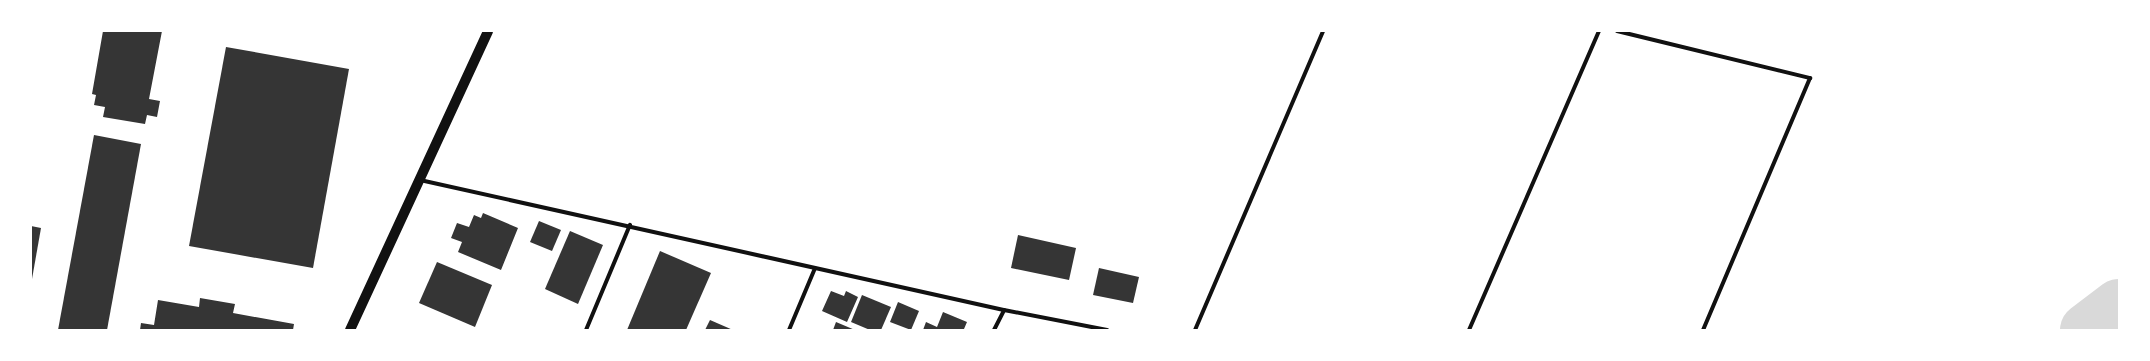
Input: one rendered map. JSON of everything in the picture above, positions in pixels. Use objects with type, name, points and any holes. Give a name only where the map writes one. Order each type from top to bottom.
[{"type":"main road","points":[[350,330],[488,31]]},
{"type":"street","points":[[1195,330],[1323,31]]},
{"type":"street","points":[[1469,330],[1599,31]]},
{"type":"street","points":[[1617,31],[1810,78],[1703,330]]},
{"type":"street","points":[[420,180],[630,225],[1004,310],[1107,330]]},
{"type":"street","points":[[586,330],[630,225]]},
{"type":"street","points":[[789,330],[815,268]]},
{"type":"street","points":[[994,330],[1004,310]]},
{"type":"building","points":[[103,31],[162,31],[149,99],[160,101],[157,117],[147,115],[145,124],[103,117],[105,107],[94,105],[96,95],[92,94]]},
{"type":"building","points":[[226,47],[349,69],[313,268],[189,246]]},
{"type":"building","points":[[94,135],[141,144],[107,330],[58,330]]},
{"type":"building","points":[[483,213],[518,228],[501,270],[458,252],[462,242],[451,238],[457,223],[469,227],[474,215],[481,218]]},
{"type":"building","points":[[539,221],[561,230],[552,251],[530,242]]},
{"type":"building","points":[[31,226],[41,228],[32,279],[31,279]]},
{"type":"building","points":[[570,231],[603,245],[578,304],[545,289]]},
{"type":"building","points":[[1018,235],[1076,248],[1069,280],[1011,268]]},
{"type":"building","points":[[660,251],[711,273],[686,330],[627,330]]},
{"type":"building","points":[[437,262],[492,285],[475,327],[419,303]]},
{"type":"building","points":[[1099,268],[1139,277],[1133,303],[1093,295]]},
{"type":"building","points":[[831,291],[844,296],[846,291],[858,297],[847,322],[822,311]]},
{"type":"building","points":[[862,295],[891,307],[881,330],[870,330],[851,322]]},
{"type":"building","points":[[200,298],[235,304],[233,313],[294,324],[293,330],[140,330],[141,323],[154,325],[158,300],[199,307]]},
{"type":"building","points":[[898,302],[919,311],[911,330],[890,322]]},
{"type":"building","points":[[943,312],[967,322],[964,329],[967,330],[923,330],[926,322],[937,327]]},
{"type":"building","points":[[710,320],[733,330],[705,330]]},
{"type":"building","points":[[836,322],[855,330],[833,330]]},
{"type":"waterway","points":[[2087,330],[2119,306]]}]
